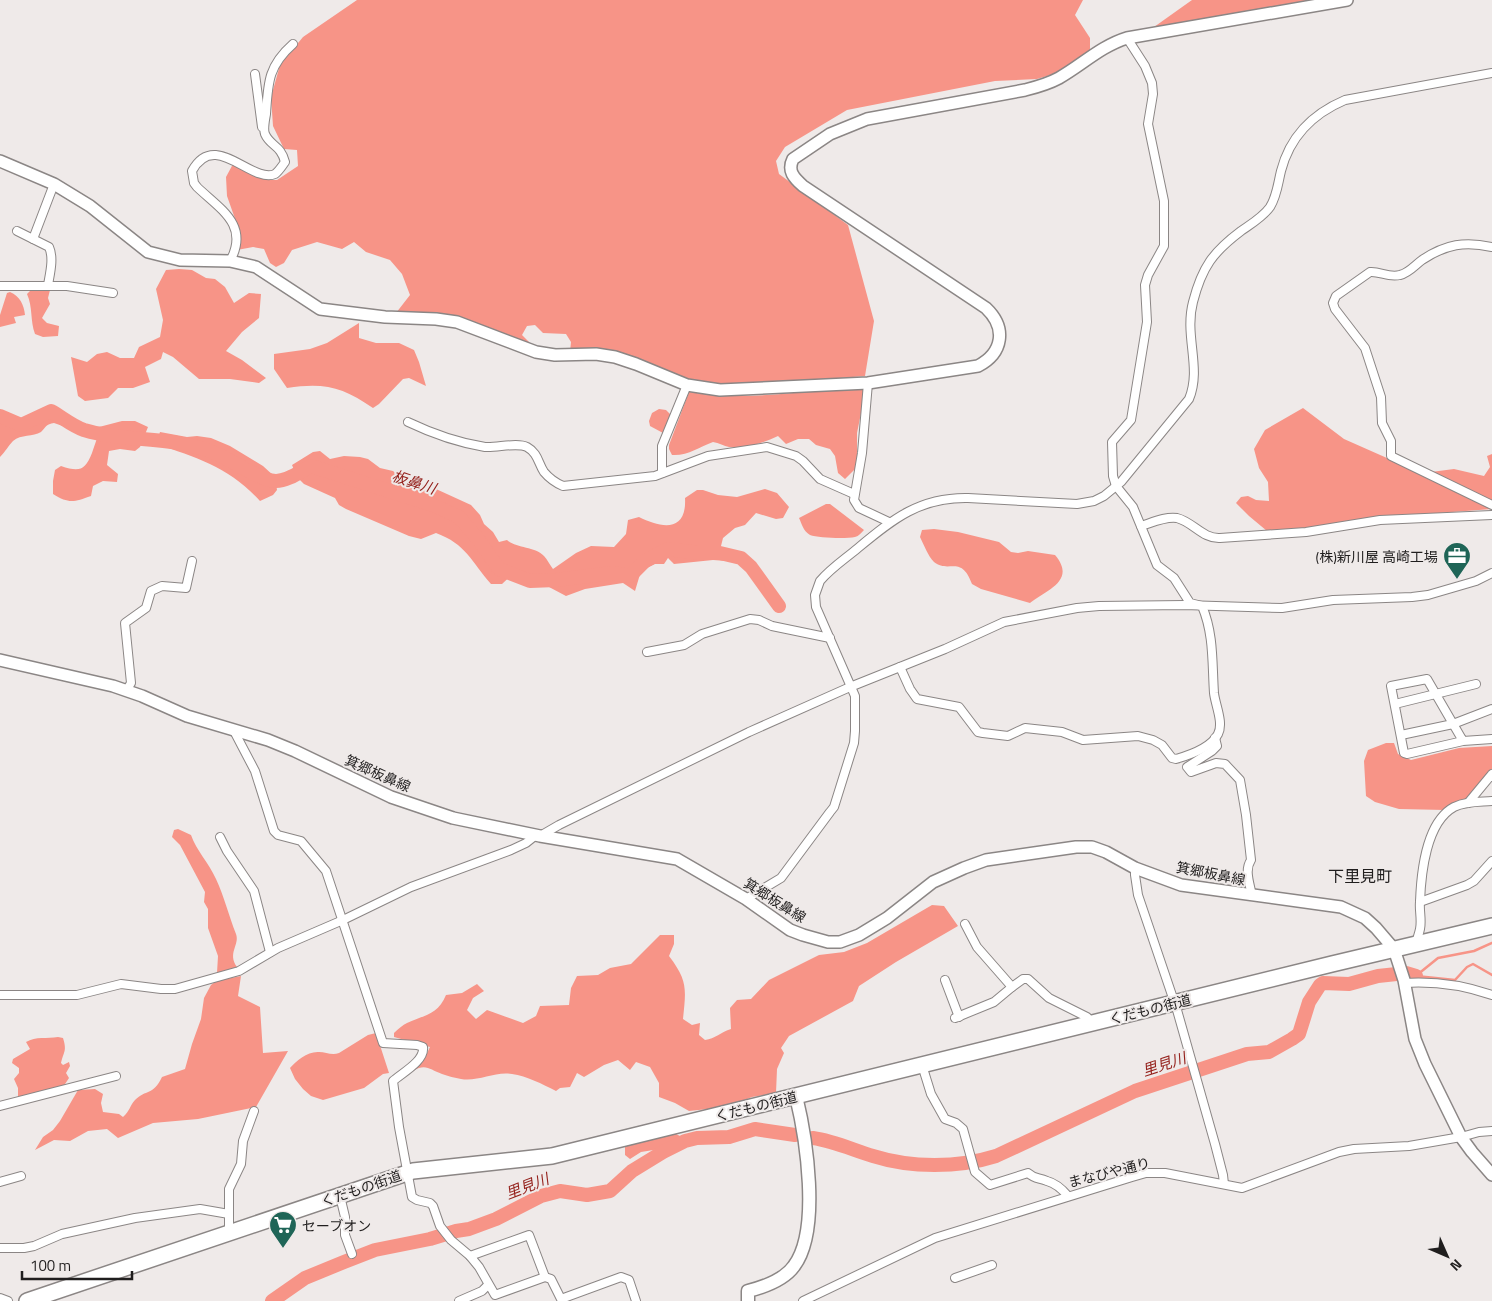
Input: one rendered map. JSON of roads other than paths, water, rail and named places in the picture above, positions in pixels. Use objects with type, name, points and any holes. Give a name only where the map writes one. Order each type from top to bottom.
[{"type":"highway","name":"くだもの街道","points":[[28,1301],[408,1172],[552,1156],[1492,926]]},
{"type":"main road","points":[[748,1301],[748,1291],[777,1280],[794,1267],[801,1256],[806,1241],[809,1223],[806,1146],[804,1127],[796,1096]]},
{"type":"street","points":[[0,161],[54,184],[90,206],[148,252],[180,260],[230,260],[256,268],[320,309],[386,317],[436,319],[457,322],[536,352],[555,355],[596,354],[614,357],[686,385],[720,390],[868,383],[978,366],[994,354],[998,345],[1000,327],[986,308],[803,186],[791,172],[790,165],[793,159],[830,134],[867,119],[1026,90],[1046,84],[1060,78],[1105,47],[1127,38],[1347,0]]},
{"type":"street","points":[[1127,38],[1145,66],[1152,83],[1153,94],[1148,124],[1164,201],[1164,246],[1148,275],[1146,285],[1147,322],[1131,420],[1112,442],[1113,476],[1116,486],[1134,507],[1156,565],[1174,578],[1190,603],[1202,606]]},
{"type":"street","points":[[263,132],[270,75],[278,59],[293,44]]},
{"type":"street","points":[[746,899],[781,878],[834,807],[854,743],[855,696],[816,607],[815,595],[817,585],[824,575],[889,522],[926,503],[945,499],[968,498],[1077,504],[1104,496],[1116,486],[1189,399],[1193,388],[1194,376],[1189,319],[1206,265],[1221,246],[1262,216],[1270,207],[1276,194],[1285,154],[1302,129],[1329,107],[1344,100],[1492,73]]},
{"type":"street","points":[[230,260],[235,252],[237,240],[233,222],[197,187],[194,183],[192,170],[200,160],[212,155],[228,158],[265,175],[275,173],[285,162],[281,150],[268,139],[260,124],[255,74]]},
{"type":"street","points":[[33,239],[54,184]]},
{"type":"street","points":[[18,231],[49,247],[51,252],[48,286]]},
{"type":"street","points":[[1492,248],[1468,243],[1457,244],[1423,260],[1400,275],[1392,276],[1370,272],[1336,296],[1333,303],[1334,308],[1365,348],[1381,397],[1382,423],[1391,441],[1391,456],[1492,505]]},
{"type":"street","points":[[0,286],[67,286],[113,293]]},
{"type":"street","points":[[868,383],[862,453],[854,494],[855,504],[859,508],[889,522]]},
{"type":"street","points":[[662,473],[662,446],[686,385]]},
{"type":"street","points":[[408,422],[429,432],[483,446],[517,445],[529,448],[537,456],[545,473],[563,486],[651,476],[716,454],[772,448],[796,456],[820,479],[854,494]]},
{"type":"street","points":[[1141,526],[1174,518],[1197,528],[1209,538],[1220,538],[1306,532],[1380,520],[1492,514]]},
{"type":"street","points":[[126,691],[130,683],[125,623],[146,608],[151,591],[162,586],[186,588],[192,561]]},
{"type":"street","points":[[0,995],[77,995],[121,984],[175,989],[239,971],[270,952],[343,920],[411,887],[518,847],[538,835],[749,732],[1004,622],[1077,608],[1099,606],[1282,608],[1333,600],[1420,596],[1476,580],[1492,572]]},
{"type":"street","points":[[900,668],[910,689],[918,699],[959,707],[978,732],[1008,736],[1025,728],[1062,732],[1083,740],[1138,736],[1153,740],[1162,745],[1172,758],[1176,759],[1206,746],[1220,732],[1214,694],[1213,652],[1208,619],[1202,606]]},
{"type":"street","points":[[648,652],[684,645],[702,634],[750,619],[759,620],[772,626],[830,638]]},
{"type":"street","name":"箕郷板鼻線","points":[[0,660],[126,691],[187,716],[268,740],[296,751],[391,797],[453,818],[677,859],[746,899],[790,930],[803,936],[828,942],[840,942],[859,935],[872,928],[933,882],[986,860],[1076,847],[1092,847],[1106,852],[1135,868],[1181,886],[1341,907],[1365,918],[1394,949],[1403,978],[1414,1039],[1461,1137],[1492,1175]]},
{"type":"street","points":[[1463,742],[1427,680],[1391,686],[1404,753],[1492,738]]},
{"type":"street","points":[[1395,704],[1476,684]]},
{"type":"street","points":[[1401,735],[1453,724],[1492,709]]},
{"type":"street","points":[[234,731],[255,771],[274,831],[278,835],[301,841],[326,872],[383,1043],[423,1047],[424,1052],[421,1058],[393,1081],[412,1197],[430,1203],[433,1206],[437,1222],[451,1240],[470,1256],[484,1273],[488,1285],[495,1295],[545,1277],[551,1279],[561,1299],[621,1276],[629,1280],[636,1301]]},
{"type":"street","points":[[1215,738],[1217,746],[1187,767],[1192,772],[1216,763],[1225,764],[1240,780],[1251,860],[1247,866],[1252,896]]},
{"type":"street","points":[[1468,803],[1492,774]]},
{"type":"street","points":[[1416,944],[1420,927],[1420,902],[1425,859],[1429,842],[1442,817],[1456,806],[1492,801]]},
{"type":"street","points":[[220,836],[227,851],[254,891],[270,952]]},
{"type":"street","points":[[1420,902],[1474,882],[1492,861]]},
{"type":"street","points":[[1135,868],[1134,875],[1138,895],[1174,1003],[1217,1152],[1224,1184]]},
{"type":"street","points":[[965,924],[977,947],[1012,987]]},
{"type":"street","points":[[1403,978],[1473,988],[1492,995]]},
{"type":"street","points":[[945,980],[957,1017],[994,1002],[1023,979],[1028,979],[1050,998],[1087,1017],[1092,1023]]},
{"type":"street","points":[[922,1066],[929,1090],[942,1114],[945,1118],[961,1126],[963,1129],[975,1172],[990,1185],[1028,1174],[1035,1179],[1046,1180],[1054,1184],[1061,1188],[1068,1196]]},
{"type":"street","points":[[0,1106],[116,1076]]},
{"type":"street","points":[[229,1232],[229,1189],[241,1164],[243,1141],[254,1111]]},
{"type":"street","name":"まなびや通り","points":[[802,1301],[921,1243],[1132,1177],[1156,1172],[1224,1184],[1236,1188],[1247,1186],[1302,1164],[1339,1152],[1354,1149],[1409,1146],[1492,1131]]},
{"type":"street","points":[[0,1182],[21,1176]]},
{"type":"street","points":[[340,1196],[346,1217],[345,1234],[352,1254]]},
{"type":"street","points":[[0,1248],[34,1246],[62,1234],[135,1218],[200,1210],[229,1214]]},
{"type":"street","points":[[470,1256],[529,1235],[545,1277]]},
{"type":"street","points":[[955,1278],[992,1265]]},
{"type":"street","points":[[459,1301],[482,1291],[488,1285]]},
{"type":"street","points":[[0,1298],[8,1301]]},
{"type":"waterway","name":"板鼻川","points":[[0,416],[21,425],[51,411],[71,424],[100,434],[166,441],[199,447],[222,456],[269,480],[285,479],[311,466],[433,505],[459,517],[478,539],[499,569],[530,581],[556,580],[612,573],[630,576],[645,561],[668,549],[698,553],[720,553],[741,558],[751,567],[779,606]]},
{"type":"waterway","name":"里見川","points":[[1417,975],[1438,958],[1474,951],[1492,943]]},
{"type":"waterway","points":[[1416,976],[1455,980],[1467,967],[1473,964],[1492,975]]},
{"type":"waterway","name":"里見川","points":[[813,1138],[903,1163],[934,1165],[966,1163],[996,1156],[1135,1091],[1247,1054],[1269,1052],[1299,1034],[1309,1002],[1323,983],[1349,984],[1378,976],[1406,973],[1416,976]]},
{"type":"waterway","name":"里見川","points":[[272,1301],[305,1278],[375,1250],[469,1229],[496,1219],[541,1196],[560,1191],[587,1195],[610,1191],[632,1171],[685,1141],[697,1138],[729,1137],[755,1129],[795,1135]]},
{"type":"place","name":"(株)新川屋 高崎工場","points":[[1457,580]]},
{"type":"place","name":"セーブオン","points":[[283,1249]]},
{"type":"district","name":"下里見町","points":[[1360,876]]}]
